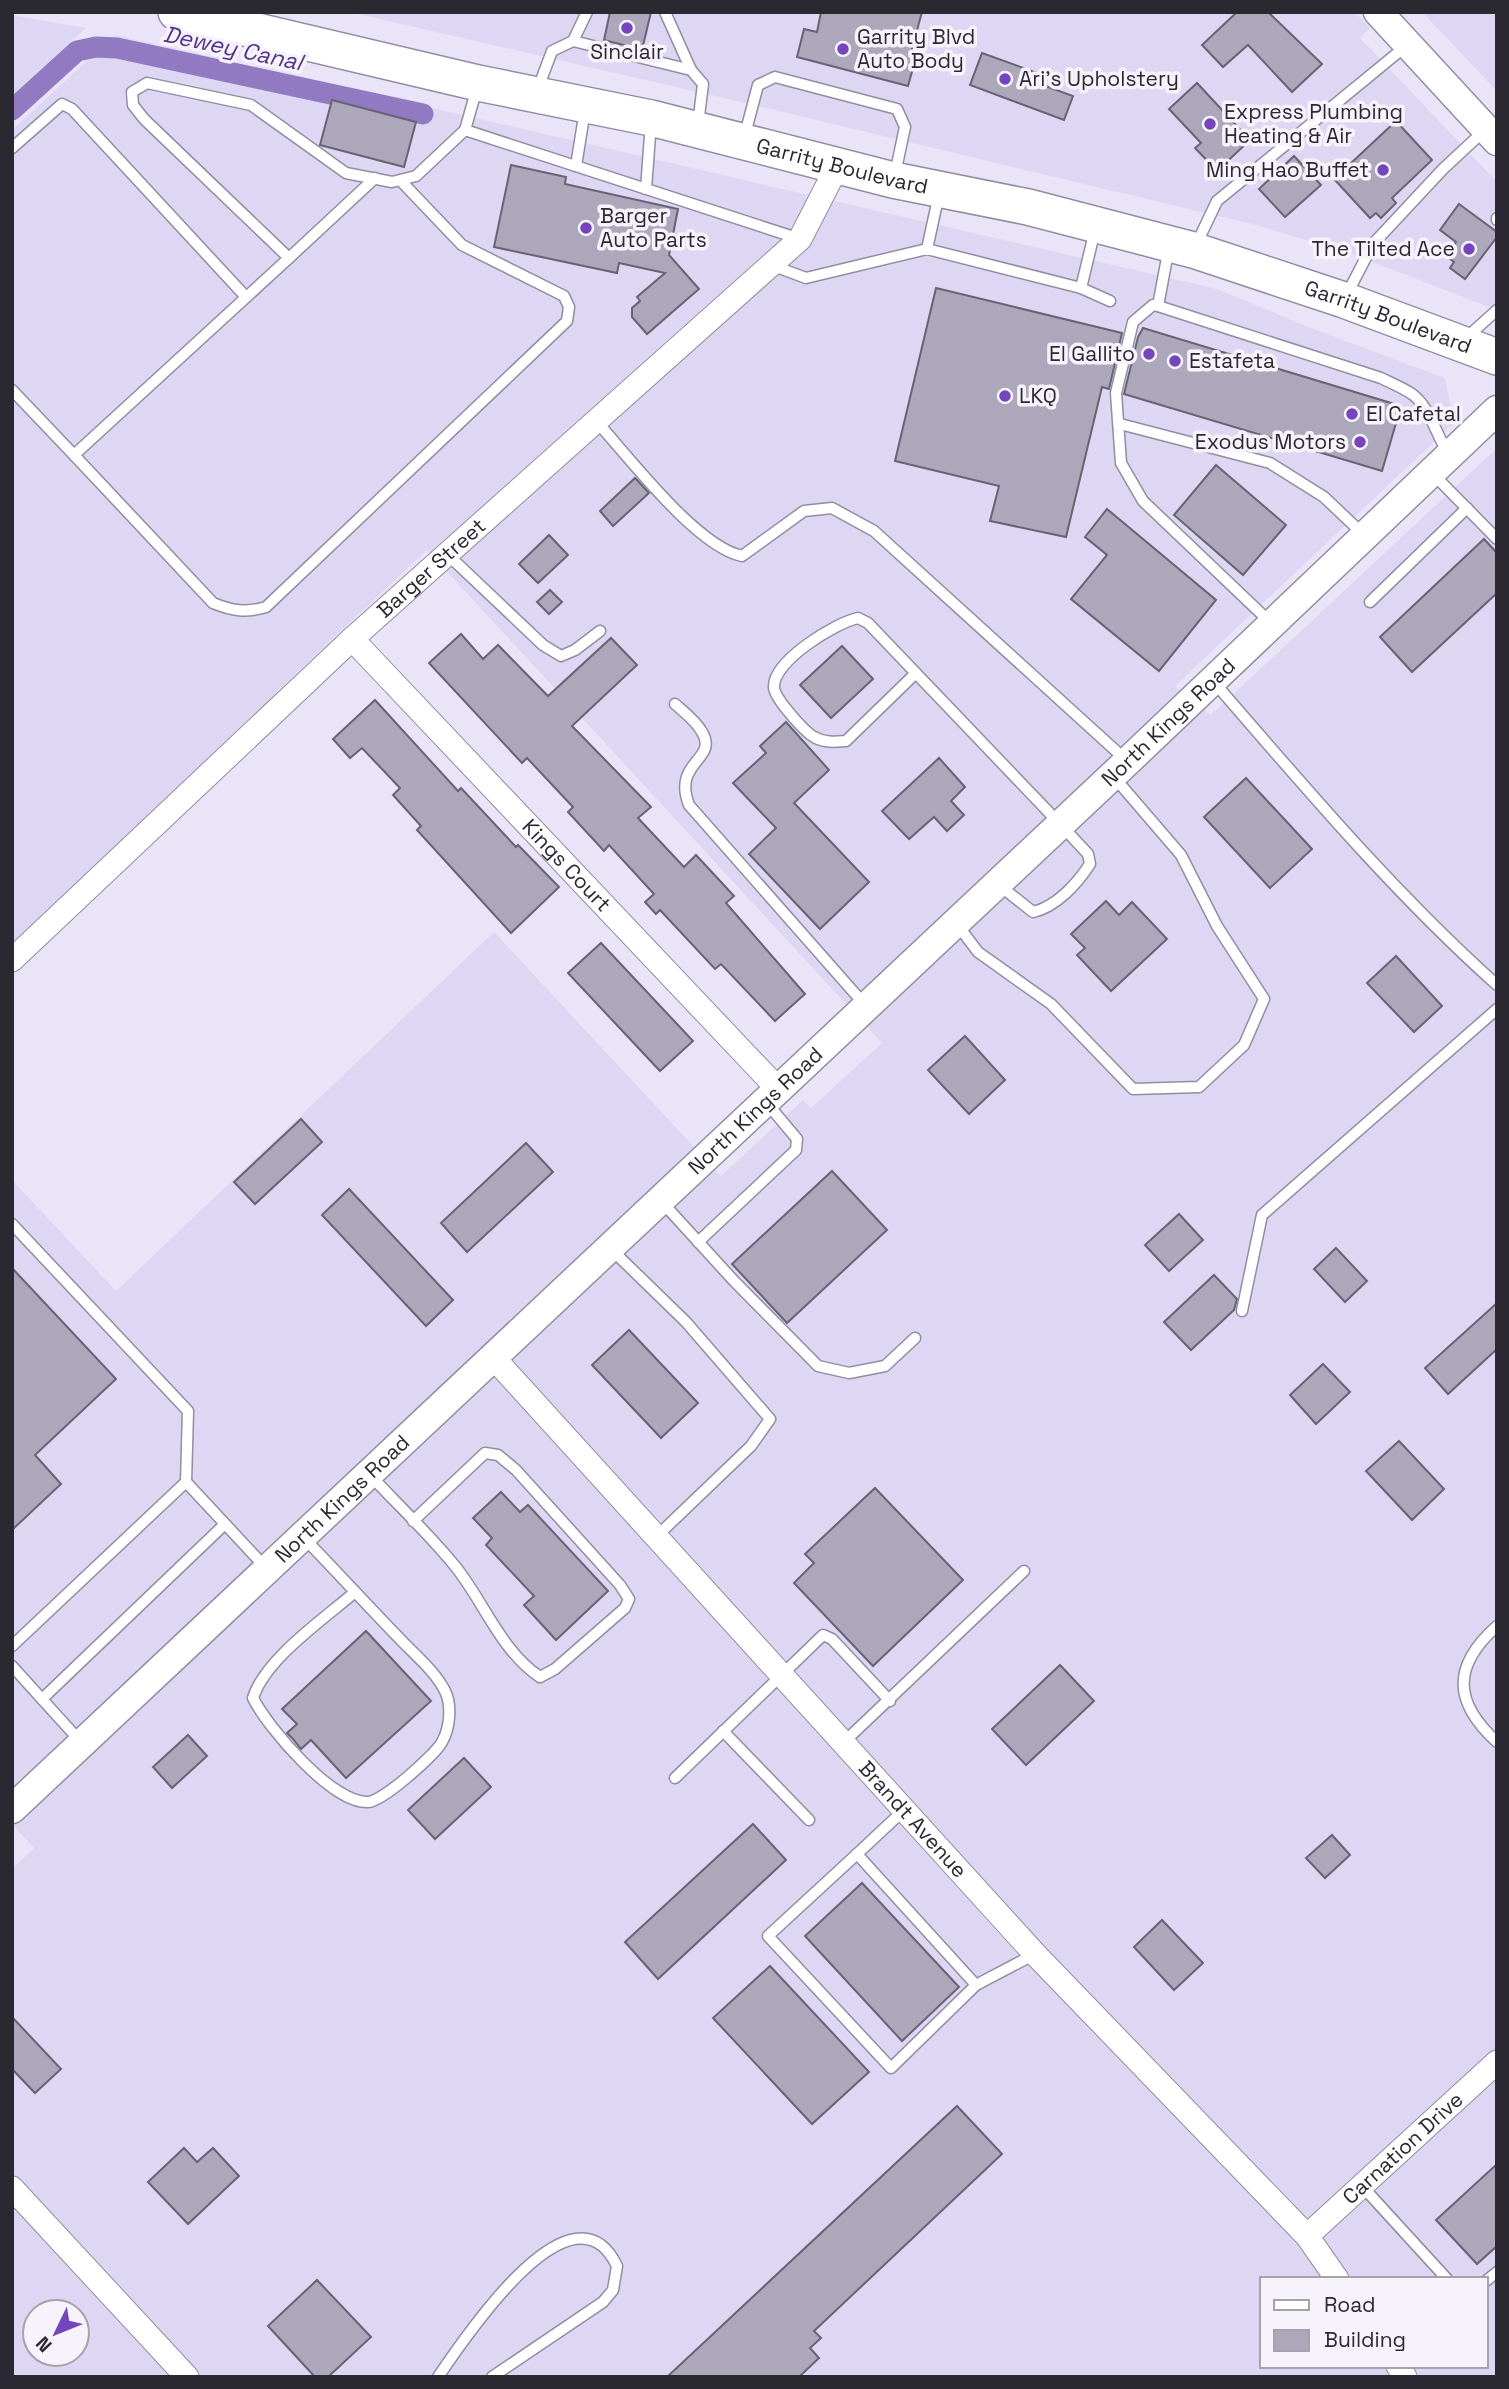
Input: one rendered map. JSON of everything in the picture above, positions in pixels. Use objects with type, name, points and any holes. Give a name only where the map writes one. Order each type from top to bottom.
[{"type":"main road","name":"Garrity Boulevard","points":[[176,12],[478,83],[651,118],[893,180],[1028,206],[1181,247],[1344,300],[1497,356]]},
{"type":"street","points":[[1378,12],[1491,135]]},
{"type":"street","name":"Barger Street","points":[[12,960],[352,639],[800,239],[837,167]]},
{"type":"street","name":"North Kings Road","points":[[12,1809],[1061,825],[1497,410]]},
{"type":"street","name":"Kings Court","points":[[352,639],[773,1096]]},
{"type":"street","name":"Brandt Avenue","points":[[492,1356],[1035,1954],[1307,2236],[1336,2277]]},
{"type":"street","name":"Carnation Drive","points":[[1307,2236],[1497,2062]]},
{"type":"street","points":[[12,2188],[187,2377]]},
{"type":"lane","points":[[536,94],[552,51],[573,41],[587,12]]},
{"type":"lane","points":[[665,12],[691,70],[703,84],[697,130]]},
{"type":"lane","points":[[573,41],[691,70]]},
{"type":"lane","points":[[1158,306],[1181,247],[1217,201],[1409,44]]},
{"type":"lane","points":[[743,143],[758,85],[775,77],[897,109],[905,127],[893,180]]},
{"type":"lane","points":[[289,258],[144,119],[133,105],[132,92],[148,83],[251,105],[346,173],[392,182],[416,176],[465,130],[478,83]]},
{"type":"lane","points":[[12,148],[62,104],[72,109],[246,297]]},
{"type":"lane","points":[[576,166],[586,105]]},
{"type":"lane","points":[[646,189],[651,118]]},
{"type":"lane","points":[[465,130],[800,239]]},
{"type":"lane","points":[[1344,300],[1373,244],[1443,169],[1491,135]]},
{"type":"lane","points":[[74,455],[375,178]]},
{"type":"lane","points":[[12,390],[213,603],[227,609],[248,612],[266,607],[567,321],[569,307],[564,296],[462,245],[400,180]]},
{"type":"lane","points":[[927,249],[940,189]]},
{"type":"lane","points":[[1081,288],[1096,225]]},
{"type":"lane","points":[[771,265],[806,278],[927,249],[1081,288],[1110,301]]},
{"type":"lane","points":[[1272,624],[1143,501],[1121,463],[1117,448],[1120,424],[1116,393],[1133,322],[1153,305],[1381,378],[1414,395],[1426,409],[1440,464],[1467,508],[1497,539]]},
{"type":"lane","points":[[1461,342],[1497,310]]},
{"type":"lane","points":[[596,421],[695,529],[724,552],[742,556],[804,511],[832,508],[874,531],[1120,769],[1181,855],[1217,926],[1264,999],[1244,1045],[1199,1087],[1133,1089],[1051,1004],[978,952],[956,923]]},
{"type":"lane","points":[[1120,424],[1270,463],[1324,497],[1365,536]]},
{"type":"lane","points":[[1370,601],[1467,508]]},
{"type":"lane","points":[[447,554],[543,645],[561,656],[575,650],[600,631]]},
{"type":"lane","points":[[916,674],[846,741],[830,743],[813,736],[776,697],[774,685],[781,670],[813,640],[842,621],[858,618],[868,623],[1088,854],[1090,864],[1080,879],[1046,909],[1033,912],[998,884]]},
{"type":"lane","points":[[1213,681],[1305,787],[1449,942],[1497,985]]},
{"type":"lane","points":[[675,704],[703,732],[706,744],[703,756],[687,772],[682,787],[689,805],[867,1007]]},
{"type":"lane","points":[[1242,1311],[1262,1215],[1497,1009]]},
{"type":"lane","points":[[698,1242],[796,1150],[797,1139],[773,1096]]},
{"type":"lane","points":[[660,1200],[818,1366],[849,1373],[885,1366],[915,1338]]},
{"type":"lane","points":[[12,1224],[188,1411],[186,1482],[267,1569]]},
{"type":"lane","points":[[610,1247],[686,1322],[770,1419],[751,1446],[656,1537]]},
{"type":"lane","points":[[368,1473],[455,1567],[493,1625],[527,1668],[540,1677],[555,1669],[625,1608],[629,1598],[621,1585],[516,1470],[498,1455],[485,1453],[413,1521]]},
{"type":"lane","points":[[12,1646],[186,1482]]},
{"type":"lane","points":[[42,1699],[225,1524]]},
{"type":"lane","points":[[302,1536],[355,1592],[433,1675],[444,1691],[450,1707],[442,1743],[385,1796],[368,1802],[341,1794],[319,1779],[261,1713],[254,1698],[258,1682],[272,1666],[355,1592]]},
{"type":"lane","points":[[844,1743],[1024,1571]]},
{"type":"lane","points":[[1497,1626],[1482,1639],[1467,1663],[1461,1687],[1471,1715],[1497,1742]]},
{"type":"lane","points":[[675,1778],[823,1635],[832,1639],[890,1701]]},
{"type":"lane","points":[[12,1666],[82,1743]]},
{"type":"lane","points":[[723,1731],[809,1820]]},
{"type":"lane","points":[[904,1810],[768,1936],[891,2068],[976,1985],[1035,1954]]},
{"type":"lane","points":[[857,1854],[976,1985]]},
{"type":"lane","points":[[1362,2186],[1445,2277]]},
{"type":"lane","points":[[438,2377],[482,2315],[552,2246],[579,2237],[601,2245],[617,2266],[613,2290],[603,2302],[549,2341],[492,2377]]},
{"type":"shaded area","points":[[349,12],[1355,12],[1370,28],[1360,38],[1497,182],[1497,310],[1346,252],[1256,225]]},
{"type":"shaded area","points":[[1422,12],[1497,12],[1497,91]]},
{"type":"shaded area","points":[[12,15],[86,28],[12,95]]},
{"type":"shaded area","points":[[115,35],[1217,289],[1306,326],[1445,378],[1454,423],[1175,686],[1211,715],[1497,448],[1497,2377],[12,2377],[12,1869],[34,1848],[12,1824],[12,1180],[116,1291],[494,932],[721,1176],[803,1100],[811,1108],[882,1043],[427,550],[275,693],[284,703],[12,957],[12,130]]},
{"type":"building","name":"Sinclair","points":[[610,12],[651,12],[642,50],[604,40]]},
{"type":"building","name":"Garrity Blvd Auto Body","points":[[821,12],[922,12],[911,52],[917,54],[908,86],[797,57],[804,29],[817,32]]},
{"type":"building","points":[[1237,12],[1268,12],[1322,64],[1292,92],[1248,45],[1223,67],[1202,45]]},
{"type":"building","name":"Ari's Upholstery","points":[[982,53],[1040,74],[1037,83],[1073,96],[1064,120],[970,85]]},
{"type":"building","name":"Express Plumbing Heating & Air","points":[[1197,83],[1250,140],[1217,171],[1195,148],[1201,143],[1169,109]]},
{"type":"building","points":[[332,100],[416,122],[404,167],[320,145]]},
{"type":"building","name":"Ming Hao Buffet","points":[[1396,121],[1432,160],[1392,198],[1396,203],[1381,218],[1376,213],[1370,218],[1334,179]]},
{"type":"building","points":[[1294,156],[1321,185],[1285,217],[1259,189]]},
{"type":"building","name":"Barger Auto Parts","points":[[511,165],[566,177],[565,184],[678,209],[669,255],[699,289],[647,334],[632,317],[632,308],[640,301],[637,297],[665,273],[619,263],[617,273],[494,247]]},
{"type":"building","name":"The Tilted Ace","points":[[1459,204],[1497,232],[1497,237],[1465,279],[1450,268],[1454,262],[1446,256],[1456,242],[1440,230]]},
{"type":"building","name":"LKQ","points":[[936,288],[1122,333],[1109,389],[1102,387],[1066,537],[990,521],[999,486],[895,461]]},
{"type":"building","points":[[1143,328],[1401,406],[1382,471],[1124,394],[1138,337]]},
{"type":"building","points":[[1216,465],[1286,525],[1243,575],[1174,515]]},
{"type":"building","points":[[635,478],[649,493],[613,526],[600,511]]},
{"type":"building","points":[[1107,509],[1216,600],[1159,671],[1071,599],[1107,555],[1085,537]]},
{"type":"building","points":[[549,535],[568,555],[538,583],[519,564]]},
{"type":"building","points":[[1484,539],[1497,553],[1497,593],[1412,672],[1380,637]]},
{"type":"building","points":[[550,590],[562,602],[549,614],[537,602]]},
{"type":"building","points":[[461,634],[483,659],[498,645],[548,696],[611,638],[637,665],[572,726],[651,807],[638,818],[684,867],[696,855],[734,896],[726,903],[805,994],[775,1021],[721,964],[715,969],[660,910],[656,914],[645,902],[654,894],[609,845],[604,851],[568,812],[573,807],[527,758],[522,763],[429,663]]},
{"type":"building","points":[[842,646],[873,679],[831,718],[800,685]]},
{"type":"building","points":[[375,700],[458,791],[461,788],[516,847],[518,845],[559,887],[511,933],[417,830],[421,826],[393,795],[400,788],[362,748],[350,758],[333,739]]},
{"type":"building","points":[[786,722],[829,770],[794,803],[869,882],[820,929],[749,854],[776,828],[733,783],[766,753],[760,746]]},
{"type":"building","points":[[939,758],[965,787],[951,801],[964,815],[947,831],[934,817],[909,839],[882,811]]},
{"type":"building","points":[[1246,778],[1312,849],[1270,888],[1204,817]]},
{"type":"building","points":[[1106,901],[1119,915],[1132,902],[1167,939],[1111,991],[1077,955],[1085,948],[1071,934]]},
{"type":"building","points":[[601,943],[693,1041],[660,1071],[568,973]]},
{"type":"building","points":[[1396,956],[1442,1006],[1414,1032],[1367,983]]},
{"type":"building","points":[[965,1036],[1005,1080],[969,1114],[928,1070]]},
{"type":"building","points":[[301,1119],[322,1142],[255,1204],[234,1182]]},
{"type":"building","points":[[526,1143],[553,1172],[467,1252],[441,1223]]},
{"type":"building","points":[[832,1171],[887,1230],[787,1323],[732,1264]]},
{"type":"building","points":[[349,1189],[453,1300],[426,1326],[322,1215]]},
{"type":"building","points":[[1179,1214],[1203,1240],[1169,1271],[1145,1245]]},
{"type":"building","points":[[1336,1248],[1367,1281],[1345,1302],[1314,1269]]},
{"type":"building","points":[[12,1268],[116,1379],[35,1455],[61,1484],[12,1530]]},
{"type":"building","points":[[1214,1275],[1237,1299],[1234,1310],[1191,1350],[1164,1322]]},
{"type":"building","points":[[1497,1303],[1497,1349],[1448,1394],[1425,1368]]},
{"type":"building","points":[[629,1330],[698,1403],[661,1438],[592,1365]]},
{"type":"building","points":[[1323,1364],[1350,1392],[1316,1424],[1290,1395]]},
{"type":"building","points":[[1399,1441],[1444,1489],[1412,1520],[1366,1471]]},
{"type":"building","points":[[875,1488],[963,1580],[873,1666],[794,1583],[814,1563],[805,1554]]},
{"type":"building","points":[[501,1492],[520,1512],[528,1505],[608,1591],[556,1640],[524,1605],[534,1596],[486,1545],[492,1538],[473,1518]]},
{"type":"building","points":[[366,1631],[431,1701],[346,1778],[311,1740],[301,1749],[287,1733],[297,1724],[282,1709]]},
{"type":"building","points":[[1060,1665],[1094,1701],[1026,1765],[992,1729]]},
{"type":"building","points":[[188,1735],[207,1756],[172,1788],[153,1767]]},
{"type":"building","points":[[464,1758],[491,1787],[435,1839],[408,1810]]},
{"type":"building","points":[[753,1824],[786,1860],[658,1979],[625,1942]]},
{"type":"building","points":[[1332,1835],[1350,1855],[1325,1878],[1306,1858]]},
{"type":"building","points":[[862,1883],[959,1987],[902,2041],[805,1936]]},
{"type":"building","points":[[1162,1920],[1203,1963],[1174,1990],[1134,1947]]},
{"type":"building","points":[[770,1966],[869,2072],[812,2124],[713,2018]]},
{"type":"building","points":[[12,2017],[61,2069],[35,2093],[12,2069]]},
{"type":"building","points":[[957,2106],[1002,2154],[814,2331],[821,2338],[810,2348],[819,2358],[799,2377],[667,2377]]},
{"type":"building","points":[[184,2148],[197,2162],[213,2148],[239,2176],[188,2224],[148,2182]]},
{"type":"building","points":[[1497,2164],[1497,2246],[1477,2264],[1436,2220]]},
{"type":"building","points":[[317,2280],[371,2337],[328,2377],[315,2377],[268,2326]]},
{"type":"waterway","name":"Dewey Canal","points":[[12,110],[77,51],[96,47],[117,48],[423,114]]},
{"type":"place","name":"Sinclair","points":[[627,28]]},
{"type":"place","name":"Garrity Blvd Auto Body","points":[[843,49]]},
{"type":"place","name":"Ari's Upholstery","points":[[1005,79]]},
{"type":"place","name":"Express Plumbing Heating & Air","points":[[1210,124]]},
{"type":"place","name":"Ming Hao Buffet","points":[[1383,170]]},
{"type":"place","name":"Barger Auto Parts","points":[[586,228]]},
{"type":"place","name":"The Tilted Ace","points":[[1469,249]]},
{"type":"place","name":"El Gallito","points":[[1149,354]]},
{"type":"place","name":"Estafeta","points":[[1175,361]]},
{"type":"place","name":"LKQ","points":[[1005,396]]},
{"type":"place","name":"El Cafetal","points":[[1352,414]]},
{"type":"place","name":"Exodus Motors","points":[[1360,442]]}]
